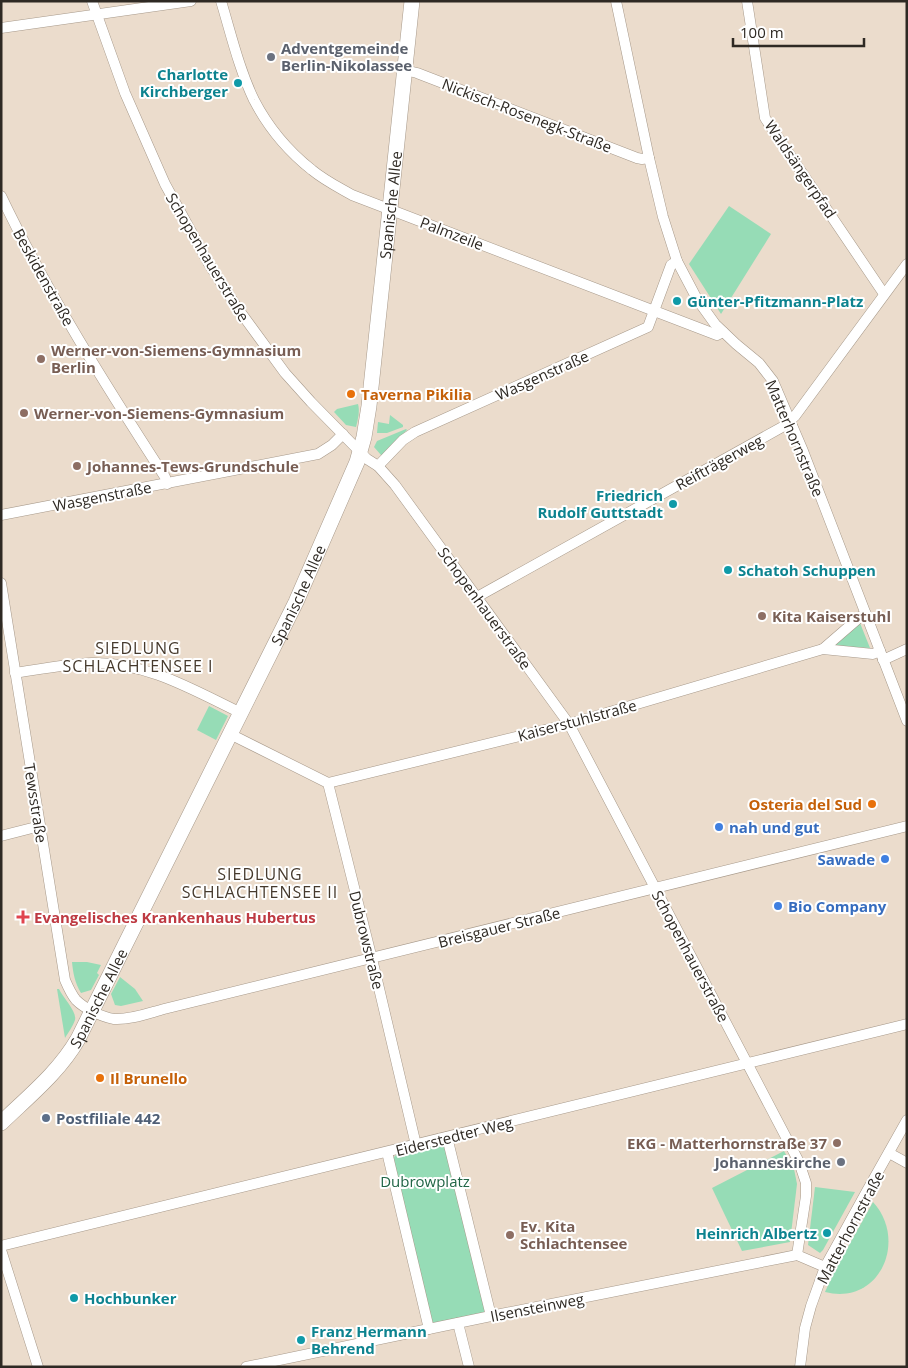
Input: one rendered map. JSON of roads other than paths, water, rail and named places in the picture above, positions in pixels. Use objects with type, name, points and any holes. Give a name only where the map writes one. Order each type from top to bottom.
[{"type":"main road","name":"Spanische Allee","points":[[1,1122],[62,1063],[78,1038],[296,602],[357,462],[364,437],[369,406],[412,1]]},
{"type":"street","name":"Schopenhauerstraße","points":[[92,1],[125,92],[161,176],[209,264],[236,306],[285,373],[360,452],[378,466],[395,485],[569,724],[799,1162],[806,1183],[806,1196],[797,1254]]},
{"type":"street","points":[[1,28],[191,1]]},
{"type":"street","name":"Palmzeile","points":[[221,1],[246,82],[254,100],[268,123],[290,151],[322,177],[352,194],[390,209],[717,335],[723,332]]},
{"type":"street","name":"Matterhornstraße","points":[[616,1],[649,158],[663,217],[677,261],[697,299],[723,332],[759,363],[773,381],[790,420],[907,721]]},
{"type":"street","name":"Waldsängerpfad","points":[[747,1],[766,118],[884,294]]},
{"type":"street","name":"Nickisch-Rosenegk-Straße","points":[[405,70],[413,71],[638,158],[649,158]]},
{"type":"street","name":"Beskidenstraße","points":[[1,196],[58,304],[168,484]]},
{"type":"street","name":"Wasgenstraße","points":[[378,466],[403,440],[415,432],[648,327],[671,265],[677,261]]},
{"type":"street","name":"Reifträgerweg","points":[[478,597],[784,426],[795,416],[907,264]]},
{"type":"street","name":"Wasgenstraße","points":[[1,515],[318,454],[332,445],[343,434]]},
{"type":"street","name":"Tewsstraße","points":[[1,583],[65,980],[75,999],[92,1010]]},
{"type":"street","name":"Kaiserstuhlstraße","points":[[823,649],[866,614]]},
{"type":"street","name":"Kaiserstuhlstraße","points":[[328,783],[569,724],[823,649],[882,656],[907,649]]},
{"type":"street","points":[[16,673],[87,664],[108,664],[136,668],[173,680],[240,713]]},
{"type":"street","points":[[230,734],[328,783]]},
{"type":"street","name":"Dubrowstraße","points":[[328,783],[416,1145]]},
{"type":"street","points":[[1,836],[40,826]]},
{"type":"street","name":"Breisgauer Straße","points":[[92,1010],[104,1016],[127,1018],[907,826]]},
{"type":"street","name":"Eiderstedter Weg","points":[[1,1248],[907,1024]]},
{"type":"street","name":"Matterhornstraße","points":[[800,1367],[805,1328],[825,1267],[907,1120]]},
{"type":"street","points":[[447,1137],[491,1316]]},
{"type":"street","points":[[386,1152],[429,1329]]},
{"type":"street","points":[[889,1153],[907,1163]]},
{"type":"street","points":[[1,1248],[38,1367]]},
{"type":"street","points":[[797,1254],[825,1267]]},
{"type":"street","name":"Ilsensteinweg","points":[[246,1367],[797,1254]]},
{"type":"street","points":[[458,1323],[469,1367]]},
{"type":"place","name":"Adventgemeinde Berlin-Nikolassee","points":[[271,57]]},
{"type":"place","name":"Charlotte Kirchberger","points":[[238,83]]},
{"type":"place","name":"Günter-Pfitzmann-Platz","points":[[677,301]]},
{"type":"place","name":"Werner-von-Siemens-Gymnasium Berlin","points":[[41,359]]},
{"type":"place","name":"Taverna Pikilia","points":[[351,394]]},
{"type":"place","name":"Werner-von-Siemens-Gymnasium","points":[[24,413]]},
{"type":"place","name":"Johannes-Tews-Grundschule","points":[[77,466]]},
{"type":"place","name":"Friedrich Rudolf Guttstadt","points":[[673,504]]},
{"type":"place","name":"Schatoh Schuppen","points":[[728,570]]},
{"type":"place","name":"Kita Kaiserstuhl","points":[[762,616]]},
{"type":"place","name":"Osteria del Sud","points":[[872,804]]},
{"type":"place","name":"nah und gut","points":[[719,827]]},
{"type":"place","name":"Sawade","points":[[885,859]]},
{"type":"place","name":"Bio Company","points":[[778,906]]},
{"type":"place","name":"Evangelisches Krankenhaus Hubertus","points":[[23,917]]},
{"type":"place","name":"Il Brunello","points":[[100,1078]]},
{"type":"place","name":"Postfiliale 442","points":[[46,1118]]},
{"type":"place","name":"EKG - Matterhornstraße 37","points":[[837,1143]]},
{"type":"place","name":"Johanneskirche","points":[[841,1162]]},
{"type":"place","name":"Heinrich Albertz","points":[[827,1233]]},
{"type":"place","name":"Ev. Kita Schlachtensee","points":[[510,1235]]},
{"type":"place","name":"Hochbunker","points":[[74,1298]]},
{"type":"place","name":"Franz Hermann Behrend","points":[[301,1340]]},
{"type":"district","name":"SIEDLUNG SCHLACHTENSEE I","points":[[138,657]]},
{"type":"district","name":"SIEDLUNG SCHLACHTENSEE II","points":[[260,883]]},
{"type":"park label","name":"Dubrowplatz","points":[[425,1181]]}]
